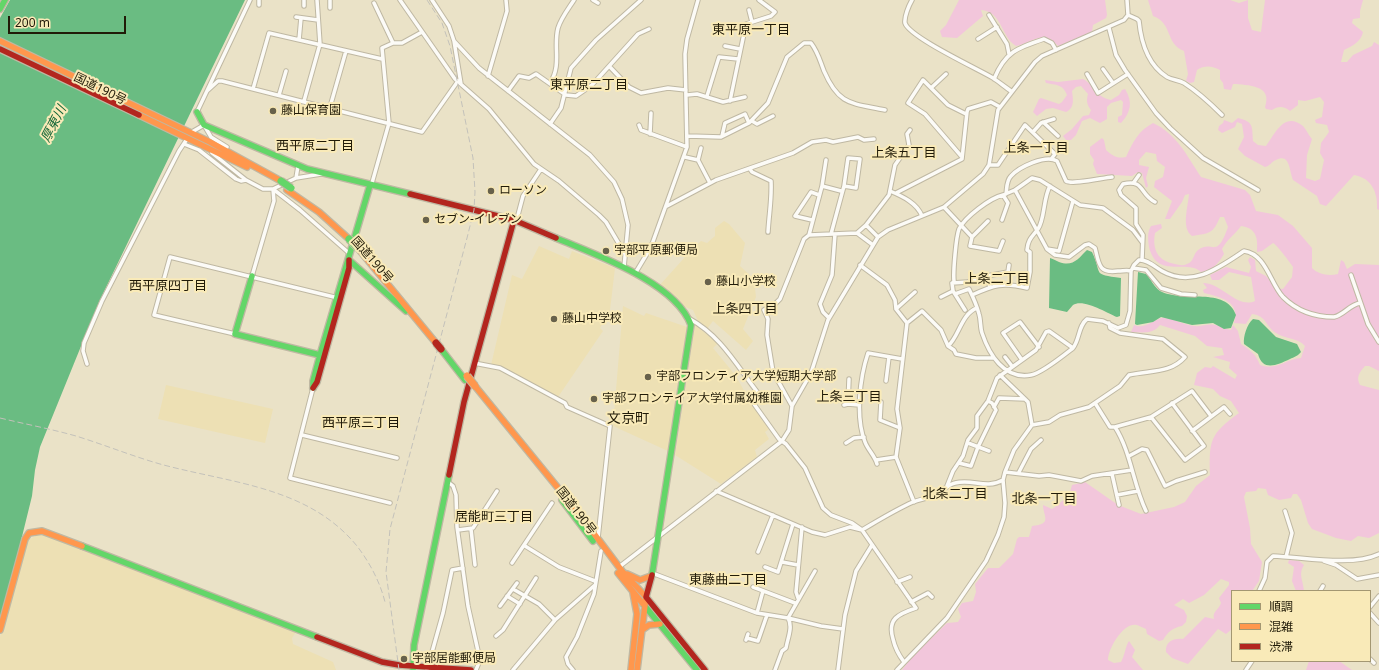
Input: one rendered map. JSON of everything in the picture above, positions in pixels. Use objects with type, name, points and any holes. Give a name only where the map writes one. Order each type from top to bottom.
[{"type":"main road","points":[[0,8],[5,0]]},
{"type":"main road","name":"国道190号","points":[[0,41],[185,138],[220,147],[270,175],[277,185]]},
{"type":"main road","name":"国道190号","points":[[0,49],[217,152],[277,185],[289,189],[322,210],[357,245],[705,670]]},
{"type":"main road","points":[[197,112],[204,125],[298,166],[324,174],[514,220],[636,272],[646,278],[690,319],[691,330],[659,536],[652,574],[644,605],[633,668]]},
{"type":"main road","points":[[313,388],[317,382],[344,268],[349,257],[370,185]]},
{"type":"main road","points":[[413,668],[414,645],[464,402],[474,363],[487,324],[514,220]]},
{"type":"main road","name":"国道190号","points":[[357,245],[418,321],[439,344]]},
{"type":"main road","points":[[338,298],[349,268],[349,257]]},
{"type":"main road","points":[[349,257],[359,269],[418,321]]},
{"type":"main road","points":[[349,268],[353,267],[359,269]]},
{"type":"main road","points":[[252,276],[235,334],[322,356]]},
{"type":"main road","name":"国道190号","points":[[474,388],[601,551],[697,670]]},
{"type":"main road","points":[[0,630],[25,539],[29,533],[42,531],[389,664],[413,668],[471,670]]},
{"type":"main road","points":[[621,569],[637,580],[645,579],[652,574]]},
{"type":"main road","name":"国道190号","points":[[630,587],[635,600],[637,614],[633,668]]},
{"type":"main road","points":[[633,668],[642,630],[644,605]]},
{"type":"main road","points":[[642,630],[649,625],[660,624]]},
{"type":"street","points":[[197,112],[250,0]]},
{"type":"street","points":[[259,5],[260,0]]},
{"type":"street","points":[[304,0],[304,6]]},
{"type":"street","points":[[304,101],[320,44],[317,0]]},
{"type":"street","points":[[330,0],[330,8]]},
{"type":"street","points":[[400,0],[459,83],[490,109],[525,154],[540,169],[559,181],[606,222],[625,255]]},
{"type":"street","points":[[432,0],[449,26],[450,36],[478,68],[590,155],[614,182],[622,199],[628,225],[624,267]]},
{"type":"street","points":[[488,76],[507,12],[506,0]]},
{"type":"street","points":[[550,83],[555,76],[557,65],[558,26],[574,0]]},
{"type":"street","points":[[593,0],[598,3]]},
{"type":"street","points":[[550,124],[561,108],[571,68],[596,40],[641,0]]},
{"type":"street","points":[[636,272],[651,247],[685,156],[688,136],[685,54],[687,39],[698,0]]},
{"type":"street","points":[[730,100],[746,24],[771,16],[774,12],[759,0]]},
{"type":"street","points":[[912,0],[905,19],[905,23],[910,31],[940,50],[994,79],[1011,91]]},
{"type":"street","points":[[621,569],[659,536],[782,441],[789,430],[792,406],[811,373],[829,318],[878,237],[888,230],[944,207],[980,178],[989,165],[996,116],[1000,107],[1038,58],[1109,28],[1124,20],[1128,15],[1127,0]]},
{"type":"street","points":[[374,3],[393,43]]},
{"type":"street","points":[[749,10],[752,22]]},
{"type":"street","points":[[989,15],[1009,49],[1009,54]]},
{"type":"street","points":[[1128,15],[1139,21],[1141,42],[1146,52],[1166,77],[1185,83],[1208,101],[1222,115]]},
{"type":"street","points":[[296,17],[318,20]]},
{"type":"street","points":[[299,40],[301,18]]},
{"type":"street","points":[[978,39],[997,27]]},
{"type":"street","points":[[1109,28],[1116,55],[1156,113],[1192,150],[1258,190]]},
{"type":"street","points":[[508,91],[519,76],[529,78],[536,74],[569,96],[576,96],[592,85],[610,67],[638,34],[649,29]]},
{"type":"street","points":[[370,185],[372,183],[389,123],[382,48],[393,43],[402,43],[422,32]]},
{"type":"street","points":[[253,89],[269,33],[382,59]]},
{"type":"street","points":[[994,79],[1003,60],[1009,54],[1044,39],[1052,43],[1056,50]]},
{"type":"street","points":[[207,92],[218,82],[222,81],[330,107],[422,132],[459,83],[454,41]]},
{"type":"street","points":[[688,136],[715,138],[751,122],[768,103],[787,57],[804,43],[808,42],[814,47],[822,60],[827,76],[841,99],[854,104],[885,110]]},
{"type":"street","points":[[725,46],[740,49]]},
{"type":"street","points":[[330,107],[346,51]]},
{"type":"street","points":[[707,96],[719,57],[738,59]]},
{"type":"street","points":[[610,67],[629,87],[641,93],[668,88],[686,90]]},
{"type":"street","points":[[1103,69],[1112,83]]},
{"type":"street","points":[[279,95],[286,70]]},
{"type":"street","points":[[931,88],[946,74]]},
{"type":"street","points":[[1087,74],[1098,93],[1128,74]]},
{"type":"street","points":[[962,157],[925,114],[908,103],[923,80],[948,105],[966,114]]},
{"type":"street","points":[[687,95],[697,94],[723,102],[745,97]]},
{"type":"street","points":[[896,193],[962,159],[966,114],[972,107],[990,102],[1000,107]]},
{"type":"street","points":[[650,134],[651,113]]},
{"type":"street","points":[[722,136],[725,123],[745,114],[751,122],[757,124],[773,116]]},
{"type":"street","points":[[1033,132],[1043,122],[1054,119]]},
{"type":"street","points":[[1043,122],[1058,136]]},
{"type":"street","points":[[87,364],[83,350],[84,343],[102,301],[185,138],[204,125],[211,137],[257,165],[270,175]]},
{"type":"street","points":[[639,125],[641,130],[687,147]]},
{"type":"street","points":[[989,165],[998,165],[1025,125],[1055,154],[1052,158]]},
{"type":"street","points":[[792,406],[773,372],[767,335],[768,320],[764,310],[775,304],[780,299],[804,239],[810,235],[857,233],[881,208],[890,191],[894,165],[909,145],[907,134],[910,130]]},
{"type":"street","points":[[666,206],[710,183],[793,153],[812,142],[826,140],[833,142],[858,137],[864,140],[874,139]]},
{"type":"street","points":[[185,138],[212,154],[258,188],[277,185],[296,178],[324,174]]},
{"type":"street","points":[[701,148],[698,160],[710,183]]},
{"type":"street","points":[[685,156],[698,160]]},
{"type":"street","points":[[829,318],[823,312],[820,304],[832,275],[833,234],[841,191],[844,186],[848,158],[860,159],[856,188],[844,186]]},
{"type":"street","points":[[1002,220],[1008,203],[1004,195],[1011,176],[1038,160],[1052,158],[1057,161],[1061,172],[1068,182],[1112,177]]},
{"type":"street","points":[[810,235],[812,220],[822,186],[826,160]]},
{"type":"street","points":[[296,178],[298,166]]},
{"type":"street","points":[[514,220],[518,215],[523,196],[540,169]]},
{"type":"street","points":[[750,169],[752,172],[771,181],[772,200],[769,205],[768,232]]},
{"type":"street","points":[[1139,175],[1134,182],[1122,185],[1120,193],[1136,208],[1136,222],[1142,233],[1142,260]]},
{"type":"street","points":[[965,310],[954,292],[952,283],[954,282],[953,273],[958,233],[961,226],[982,206],[993,198],[1015,190],[1032,178],[1040,180],[1080,205],[1103,208],[1132,230],[1142,242]]},
{"type":"street","points":[[1134,182],[1140,185],[1146,196],[1155,202]]},
{"type":"street","points":[[277,185],[300,210],[349,257]]},
{"type":"street","points":[[252,276],[274,201],[277,185]]},
{"type":"street","points":[[822,186],[841,191]]},
{"type":"street","points":[[972,295],[990,287],[1005,284],[1027,288],[1030,272],[1030,252],[1027,250],[1028,241],[1037,230],[1050,186]]},
{"type":"street","points":[[1015,190],[1047,249],[1055,255],[1069,257],[1085,245],[1089,244],[1095,248],[1100,265],[1105,270],[1112,272],[1146,270],[1161,288],[1181,294],[1195,295]]},
{"type":"street","points":[[890,191],[896,193],[917,207],[922,216]]},
{"type":"street","points":[[812,220],[795,216],[811,192],[819,195]]},
{"type":"street","points":[[1047,249],[1059,251],[1073,201]]},
{"type":"street","points":[[944,207],[972,237]]},
{"type":"street","points":[[988,221],[972,237],[970,246],[999,251],[1003,241]]},
{"type":"street","points":[[866,225],[878,237]]},
{"type":"street","points":[[857,233],[873,245]]},
{"type":"street","points":[[1142,260],[1170,275],[1184,278],[1199,276],[1216,270],[1244,251],[1249,252],[1265,266],[1283,297],[1304,312],[1334,317],[1338,316],[1350,306],[1360,303]]},
{"type":"street","points":[[235,334],[154,315],[170,257],[338,298]]},
{"type":"street","points":[[941,297],[954,292],[969,289],[977,308],[981,332],[993,358],[1006,370],[1019,374],[1031,375],[1073,348],[1077,342],[1085,321],[1091,319],[1109,323],[1118,328],[1122,327],[1128,322],[1132,270],[1135,263],[1142,260]]},
{"type":"street","points":[[860,265],[887,285],[895,300],[896,309],[907,323]]},
{"type":"street","points":[[954,282],[968,282],[987,276],[1008,272],[1009,265]]},
{"type":"street","points":[[1351,275],[1368,324],[1379,342]]},
{"type":"street","points":[[987,276],[990,287]]},
{"type":"street","points":[[896,309],[915,292]]},
{"type":"street","points":[[948,346],[970,312],[977,308]]},
{"type":"street","points":[[914,502],[896,457],[900,428],[897,409],[907,323],[922,311],[941,330],[948,346],[954,350],[956,354],[976,358],[993,358]]},
{"type":"street","points":[[690,319],[715,338],[736,362],[758,393],[754,404],[779,439],[805,468],[823,508],[832,515],[852,523],[862,530],[916,608],[898,616],[891,624],[890,630],[896,649],[904,662]]},
{"type":"street","points":[[1022,360],[1003,333],[1020,322],[1039,347]]},
{"type":"street","points":[[1032,425],[1048,422],[1060,415],[1084,410],[1120,386],[1129,375],[1166,369],[1179,363],[1185,357],[1163,339],[1117,332],[1110,328],[1109,323]]},
{"type":"street","points":[[947,486],[953,471],[959,464],[968,440],[977,428],[977,416],[988,401],[1000,375],[1039,347],[1046,332],[1049,331],[1073,348]]},
{"type":"street","points":[[896,457],[877,462],[865,442],[859,405],[862,372],[868,353],[902,359]]},
{"type":"street","points":[[886,381],[889,357]]},
{"type":"street","points":[[1005,357],[1012,366]]},
{"type":"street","points":[[474,363],[500,368],[565,403],[567,407],[610,426],[597,539]]},
{"type":"street","points":[[897,670],[947,618],[986,561],[998,535],[1004,517],[1005,503],[1003,480],[1005,472],[1014,450],[1032,425],[1030,408],[1025,399],[1000,375]]},
{"type":"street","points":[[849,380],[846,405],[859,405]]},
{"type":"street","points":[[313,388],[290,478],[390,503]]},
{"type":"street","points":[[1095,403],[1110,427],[1115,427],[1151,417],[1192,391],[1211,416]]},
{"type":"street","points":[[994,408],[999,398],[1025,399]]},
{"type":"street","points":[[959,464],[971,466],[978,447],[996,410],[988,401]]},
{"type":"street","points":[[881,402],[880,420],[900,428]]},
{"type":"street","points":[[1151,417],[1185,460],[1204,446],[1172,403]]},
{"type":"street","points":[[1192,431],[1224,406],[1230,414]]},
{"type":"street","points":[[1115,427],[1129,456],[1138,491],[1146,511]]},
{"type":"street","points":[[302,435],[397,458]]},
{"type":"street","points":[[846,443],[854,438],[864,437]]},
{"type":"street","points":[[1019,472],[1031,449],[1041,440]]},
{"type":"street","points":[[968,443],[989,451]]},
{"type":"street","points":[[1129,456],[1142,449],[1146,450],[1165,486],[1205,472]]},
{"type":"street","points":[[1005,472],[1019,472],[1039,476],[1049,474],[1081,481],[1092,476],[1132,470]]},
{"type":"street","points":[[1112,474],[1120,505]]},
{"type":"street","points":[[716,491],[802,528],[825,535],[850,528],[862,530],[883,517],[914,502],[935,495],[947,486],[964,482],[988,485],[1003,480]]},
{"type":"street","points":[[448,482],[453,486],[455,491],[458,530],[468,606],[480,660],[476,670]]},
{"type":"street","points":[[475,565],[471,529],[497,491]]},
{"type":"street","points":[[1117,495],[1138,491]]},
{"type":"street","points":[[512,563],[525,546],[552,503]]},
{"type":"street","points":[[1285,511],[1292,533],[1286,557]]},
{"type":"street","points":[[758,552],[773,515]]},
{"type":"street","points":[[765,567],[778,572],[793,524]]},
{"type":"street","points":[[798,598],[796,592],[802,528]]},
{"type":"street","points":[[458,530],[471,529]]},
{"type":"street","points":[[838,670],[845,615],[856,571],[872,545]]},
{"type":"street","points":[[525,546],[559,568],[595,583]]},
{"type":"street","points":[[573,670],[568,664],[566,657],[577,637],[594,594],[601,551]]},
{"type":"street","points":[[1259,590],[1265,578],[1268,560],[1273,556],[1323,560],[1370,558],[1379,554]]},
{"type":"street","points":[[1323,560],[1336,565],[1357,579],[1379,575]]},
{"type":"street","points":[[782,562],[798,565]]},
{"type":"street","points":[[428,669],[443,613],[452,570],[463,568]]},
{"type":"street","points":[[775,670],[782,651],[786,648],[787,637],[791,628],[788,618],[795,603],[815,571]]},
{"type":"street","points":[[652,574],[757,613],[788,618],[821,626],[843,628]]},
{"type":"street","points":[[897,582],[910,577]]},
{"type":"street","points":[[496,636],[503,630],[526,596],[536,578]]},
{"type":"street","points":[[500,606],[517,583]]},
{"type":"street","points":[[513,670],[555,620],[595,583]]},
{"type":"street","points":[[1321,590],[1323,586]]},
{"type":"street","points":[[753,587],[795,603]]},
{"type":"street","points":[[512,588],[540,604],[555,620]]},
{"type":"street","points":[[757,613],[763,591]]},
{"type":"street","points":[[911,602],[928,593],[932,597]]},
{"type":"street","points":[[506,596],[520,604]]},
{"type":"street","points":[[1371,606],[1379,596]]},
{"type":"street","points":[[747,637],[758,641],[767,615]]},
{"type":"street","points":[[1371,615],[1379,622]]},
{"type":"street","points":[[1371,621],[1374,618]]},
{"type":"street","points":[[1371,660],[1374,663]]},
{"type":"shaded area","points":[[959,0],[1105,0],[1107,15],[1106,18],[1093,25],[1092,32],[1058,46],[1048,38],[1043,37],[1016,46],[1007,37],[997,19],[988,11],[981,10],[983,16],[957,38],[942,37],[940,31],[946,25]]},
{"type":"shaded area","points":[[1148,0],[1230,0],[1239,3],[1248,0],[1248,18],[1252,30],[1261,32],[1265,0],[1363,0],[1360,18],[1353,19],[1352,23],[1363,32],[1362,35],[1356,43],[1344,50],[1341,62],[1347,62],[1353,55],[1372,46],[1374,42],[1379,45],[1379,210],[1377,209],[1373,187],[1365,179],[1354,175],[1326,206],[1320,204],[1317,196],[1293,180],[1288,164],[1284,159],[1281,158],[1276,160],[1265,167],[1245,156],[1238,149],[1244,137],[1242,124],[1237,122],[1235,127],[1222,133],[1218,130],[1219,126],[1224,120],[1232,123],[1238,118],[1247,121],[1250,123],[1252,128],[1253,141],[1258,145],[1266,146],[1281,126],[1290,121],[1296,122],[1303,126],[1312,139],[1307,155],[1306,178],[1315,181],[1320,179],[1324,160],[1320,153],[1321,143],[1329,132],[1327,125],[1316,123],[1315,120],[1322,117],[1324,102],[1320,97],[1305,101],[1298,100],[1298,105],[1290,111],[1281,107],[1272,110],[1266,109],[1265,107],[1267,100],[1262,90],[1252,86],[1233,84],[1231,90],[1224,89],[1223,83],[1220,79],[1220,70],[1211,67],[1203,67],[1197,70],[1194,82],[1190,83],[1186,81],[1188,74],[1184,51],[1174,44],[1164,23],[1153,16]]},
{"type":"shaded area","points":[[1083,79],[1101,96],[1111,100],[1125,89],[1130,103],[1129,111],[1121,123],[1118,122],[1118,117],[1122,115],[1123,102],[1121,100],[1111,103],[1107,107],[1107,119],[1100,123],[1090,118],[1082,121],[1076,135],[1071,140],[1066,140],[1063,136],[1072,129],[1083,116],[1089,115],[1091,110],[1087,103],[1088,94],[1081,86],[1076,87],[1072,91],[1072,106],[1066,112],[1053,108],[1046,109],[1037,116],[1033,112],[1039,99],[1041,98],[1059,104],[1067,95],[1061,87],[1046,83],[1045,80],[1058,82]]},
{"type":"shaded area","points":[[1153,123],[1169,133],[1181,146],[1201,177],[1245,190],[1250,195],[1256,211],[1278,215],[1293,226],[1312,248],[1312,268],[1318,272],[1331,275],[1338,274],[1341,260],[1344,262],[1347,269],[1355,264],[1379,265],[1379,371],[1369,366],[1365,366],[1358,377],[1360,385],[1379,390],[1379,533],[1369,538],[1358,536],[1351,541],[1336,538],[1312,529],[1308,523],[1301,500],[1297,494],[1293,494],[1291,498],[1279,500],[1268,495],[1266,489],[1258,488],[1256,491],[1246,492],[1244,497],[1250,528],[1251,544],[1262,562],[1259,581],[1253,590],[1231,590],[1231,630],[1226,634],[1218,629],[1188,664],[1172,658],[1166,652],[1168,643],[1176,639],[1183,639],[1205,617],[1214,619],[1214,614],[1221,603],[1219,598],[1229,585],[1229,582],[1221,579],[1204,595],[1189,603],[1183,599],[1174,605],[1184,610],[1187,616],[1186,622],[1182,626],[1171,631],[1163,640],[1159,641],[1147,634],[1146,629],[1137,625],[1132,625],[1127,628],[1117,637],[1113,643],[1108,660],[1114,663],[1121,662],[1129,641],[1135,650],[1132,657],[1143,670],[902,670],[912,657],[947,623],[958,622],[961,617],[958,609],[962,603],[973,601],[976,592],[975,584],[988,568],[999,568],[1013,554],[1017,539],[1019,537],[1029,537],[1032,526],[1039,525],[1045,521],[1043,505],[1052,509],[1069,496],[1072,485],[1085,482],[1118,505],[1141,514],[1174,507],[1185,502],[1196,486],[1210,475],[1210,454],[1213,439],[1229,420],[1239,413],[1231,401],[1220,396],[1213,389],[1194,385],[1197,373],[1205,367],[1211,368],[1213,366],[1235,379],[1237,375],[1229,368],[1230,362],[1213,357],[1224,355],[1222,348],[1207,346],[1195,336],[1160,325],[1150,332],[1131,332],[1134,325],[1142,326],[1163,318],[1197,326],[1216,325],[1231,330],[1233,325],[1238,331],[1241,344],[1257,358],[1260,365],[1271,367],[1301,358],[1305,346],[1302,343],[1276,333],[1261,317],[1257,315],[1252,314],[1246,324],[1234,323],[1235,310],[1232,305],[1217,296],[1204,293],[1203,290],[1207,288],[1203,283],[1210,284],[1242,302],[1248,303],[1255,301],[1251,277],[1229,272],[1219,280],[1212,280],[1210,275],[1226,267],[1249,273],[1251,267],[1248,260],[1250,257],[1255,260],[1256,271],[1266,276],[1276,288],[1283,289],[1292,277],[1293,267],[1275,244],[1273,243],[1262,251],[1257,252],[1257,239],[1255,235],[1250,229],[1241,226],[1224,245],[1222,249],[1224,254],[1220,261],[1209,270],[1201,272],[1195,268],[1165,266],[1153,257],[1149,247],[1148,234],[1151,226],[1161,224],[1162,228],[1155,233],[1154,239],[1154,245],[1160,257],[1169,263],[1184,265],[1191,262],[1198,250],[1203,247],[1214,247],[1220,243],[1228,227],[1224,217],[1220,217],[1213,230],[1210,232],[1192,236],[1186,223],[1189,194],[1185,195],[1170,219],[1165,219],[1172,201],[1154,187],[1155,181],[1163,177],[1165,167],[1157,161],[1156,154],[1146,152],[1139,160],[1139,165],[1149,167],[1146,178],[1148,186],[1146,188],[1142,173],[1138,172],[1132,176],[1097,174],[1093,164],[1094,160],[1090,154],[1090,147],[1102,138],[1108,152],[1118,157],[1126,157],[1140,133]]},
{"type":"shaded area","name":"藤山小学校","points":[[724,221],[729,224],[745,243],[740,266],[754,279],[756,297],[743,329],[753,341],[746,350],[713,321],[707,329],[698,321],[693,310],[677,304],[658,287],[686,256],[688,247],[691,245],[694,247],[701,241],[707,243],[715,236],[715,228]]},
{"type":"shaded area","name":"藤山中学校","points":[[539,246],[569,259],[572,251],[615,268],[610,310],[600,328],[603,331],[558,397],[502,368],[491,365],[512,275],[522,279]]},
{"type":"shaded area","name":"宇部フロンティア大学短期大学部","points":[[623,306],[644,316],[646,313],[687,327],[668,451],[613,426]]},
{"type":"shaded area","points":[[695,325],[718,343],[713,348],[736,376],[753,407],[769,429],[765,432],[769,439],[755,450],[757,457],[721,484],[675,455]]},
{"type":"shaded area","points":[[166,385],[273,409],[265,443],[158,419]]},
{"type":"shaded area","points":[[40,533],[296,632],[292,638],[293,644],[333,662],[336,670],[0,670],[0,637],[22,555],[27,541]]},
{"type":"shaded area","points":[[1289,560],[1299,561],[1304,565],[1301,571],[1304,590],[1296,590],[1292,581],[1294,567],[1288,563]]},
{"type":"shaded area","points":[[1309,662],[1340,662],[1352,670],[1306,670]]},
{"type":"water","name":"厚東川","points":[[10,0],[245,0],[99,302],[40,447],[35,470],[32,496],[0,626],[0,18]]},
{"type":"water","points":[[1087,250],[1092,252],[1099,272],[1105,275],[1121,278],[1120,316],[1117,317],[1083,303],[1073,305],[1067,312],[1049,308],[1050,258],[1068,264],[1078,259]]},
{"type":"water","points":[[1138,272],[1146,274],[1160,291],[1180,296],[1213,298],[1223,301],[1231,306],[1236,315],[1231,328],[1224,329],[1213,323],[1192,325],[1161,317],[1153,322],[1137,325],[1135,324]]},
{"type":"water","points":[[1253,319],[1259,320],[1276,337],[1297,344],[1301,352],[1296,356],[1275,365],[1271,366],[1263,363],[1258,354],[1244,344],[1246,331]]},
{"type":"railway","points":[[399,670],[386,572],[390,529],[467,238],[474,210],[475,192],[473,158],[450,46],[442,23],[427,0]]},
{"type":"railway","points":[[0,418],[76,436],[139,458],[186,471],[240,482],[291,499],[315,511],[337,526],[357,546],[374,573],[385,602]]},
{"type":"traffic: fast","points":[[0,9],[5,0]]},
{"type":"traffic: fast","points":[[197,112],[204,125],[307,169],[410,194]]},
{"type":"traffic: fast","points":[[281,181],[291,188]]},
{"type":"traffic: fast","points":[[313,388],[313,381],[320,355],[370,185]]},
{"type":"traffic: fast","points":[[556,238],[612,262],[652,283],[669,296],[682,310],[691,325],[652,575]]},
{"type":"traffic: fast","points":[[349,239],[357,247]]},
{"type":"traffic: fast","points":[[349,260],[406,311]]},
{"type":"traffic: fast","points":[[252,276],[235,334],[324,356]]},
{"type":"traffic: fast","points":[[441,349],[465,380]]},
{"type":"traffic: fast","points":[[413,670],[414,645],[449,475]]},
{"type":"traffic: fast","points":[[562,500],[593,541]]},
{"type":"traffic: fast","points":[[82,546],[317,637]]},
{"type":"traffic: fast","points":[[644,605],[697,670]]},
{"type":"traffic: slow","points":[[0,41],[210,142],[281,181]]},
{"type":"traffic: slow","points":[[139,115],[247,167]]},
{"type":"traffic: slow","points":[[287,190],[319,212],[349,239]]},
{"type":"traffic: slow","points":[[357,247],[436,343]]},
{"type":"traffic: slow","points":[[467,376],[475,386]]},
{"type":"traffic: slow","points":[[475,386],[580,515],[622,571],[646,597],[637,670]]},
{"type":"traffic: slow","points":[[0,630],[25,539],[29,533],[42,531],[82,546]]},
{"type":"traffic: slow","points":[[618,573],[643,604]]},
{"type":"traffic: slow","points":[[627,574],[640,580],[651,576]]},
{"type":"traffic: slow","points":[[631,670],[637,614],[633,593]]},
{"type":"traffic: slow","points":[[642,630],[649,625],[660,624]]},
{"type":"traffic: jam","points":[[0,49],[139,115]]},
{"type":"traffic: jam","points":[[410,194],[514,220],[556,238]]},
{"type":"traffic: jam","points":[[449,475],[464,402],[514,220]]},
{"type":"traffic: jam","points":[[313,388],[317,382],[349,268],[349,260]]},
{"type":"traffic: jam","points":[[436,343],[441,349]]},
{"type":"traffic: jam","points":[[652,575],[646,597],[705,670]]},
{"type":"traffic: jam","points":[[317,637],[382,662],[399,665],[471,670]]},
{"type":"place","name":"藤山保育園","points":[[273,111]]},
{"type":"place","name":"ローソン","points":[[491,191]]},
{"type":"place","name":"セブン-イレブン","points":[[426,220]]},
{"type":"place","name":"宇部平原郵便局","points":[[606,251]]},
{"type":"place","name":"藤山小学校","points":[[708,282]]},
{"type":"place","name":"藤山中学校","points":[[554,319]]},
{"type":"place","name":"宇部フロンティア大学短期大学部","points":[[648,377]]},
{"type":"place","name":"宇部フロンテイア大学付属幼稚園","points":[[594,399]]},
{"type":"place","name":"宇部居能郵便局","points":[[404,659]]},
{"type":"district","name":"東平原一丁目","points":[[751,30]]},
{"type":"district","name":"東平原二丁目","points":[[589,85]]},
{"type":"district","name":"西平原二丁目","points":[[315,146]]},
{"type":"district","name":"上条一丁目","points":[[1036,148]]},
{"type":"district","name":"上条五丁目","points":[[904,153]]},
{"type":"district","name":"上条二丁目","points":[[997,279]]},
{"type":"district","name":"西平原四丁目","points":[[168,286]]},
{"type":"district","name":"上条四丁目","points":[[745,309]]},
{"type":"district","name":"上条三丁目","points":[[849,397]]},
{"type":"district","name":"文京町","points":[[628,419]]},
{"type":"district","name":"西平原三丁目","points":[[361,423]]},
{"type":"district","name":"北条二丁目","points":[[955,494]]},
{"type":"district","name":"北条一丁目","points":[[1044,499]]},
{"type":"district","name":"居能町三丁目","points":[[494,517]]},
{"type":"district","name":"東藤曲二丁目","points":[[728,580]]}]
